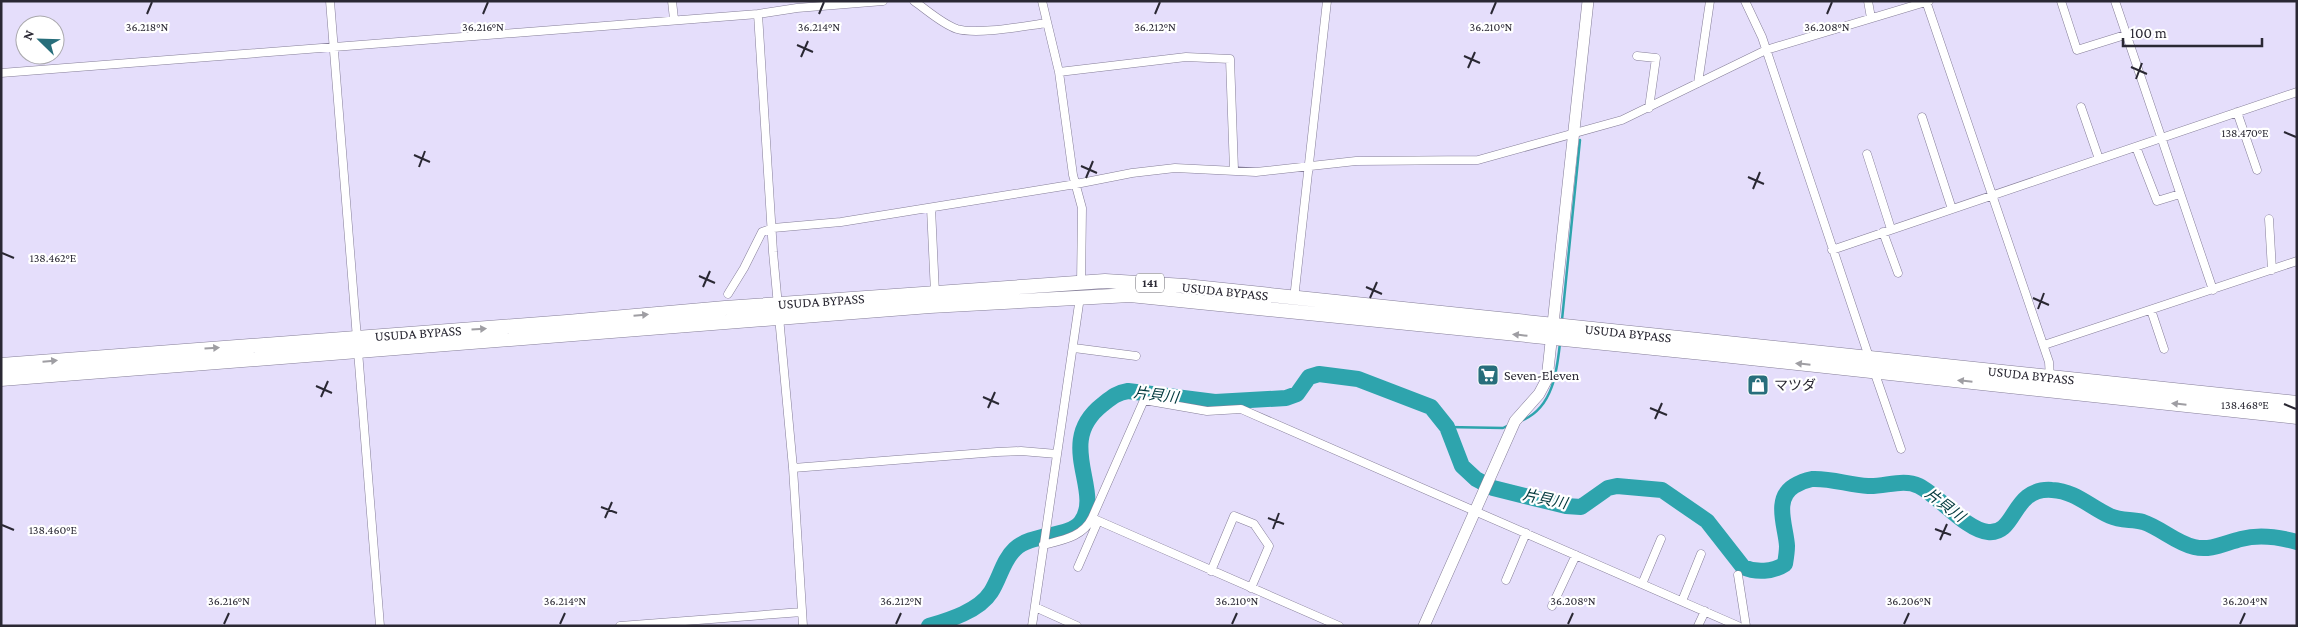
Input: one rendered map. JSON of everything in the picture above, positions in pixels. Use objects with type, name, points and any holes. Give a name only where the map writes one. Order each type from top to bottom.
[{"type":"highway","name":"USUDA BYPASS","points":[[1,379],[358,344],[1080,289],[1132,282],[1294,299],[1874,372],[2297,417]]},
{"type":"highway","name":"USUDA BYPASS","points":[[778,311],[935,293],[1080,289],[1552,332],[1869,357],[2050,378],[2297,403]]},
{"type":"highway","name":"USUDA BYPASS","points":[[1,365],[358,344]]},
{"type":"street","points":[[330,1],[380,626]]},
{"type":"street","points":[[672,1],[674,19]]},
{"type":"street","points":[[1,73],[334,48],[674,19],[758,14],[797,5],[883,1]]},
{"type":"street","points":[[914,1],[950,26],[963,30],[1047,24]]},
{"type":"street","points":[[1032,626],[1074,348],[1080,289],[1082,208],[1076,184],[1058,72],[1042,1]]},
{"type":"street","points":[[1294,299],[1327,1]]},
{"type":"street","points":[[1424,626],[1515,421],[1544,385],[1548,372],[1588,1]]},
{"type":"street","points":[[1698,83],[1710,1]]},
{"type":"street","points":[[1745,1],[1762,37],[1832,250],[1901,449]]},
{"type":"street","points":[[1868,1],[1870,18]]},
{"type":"street","points":[[2060,1],[2077,50],[2125,34]]},
{"type":"street","points":[[2115,1],[2213,290]]},
{"type":"street","points":[[728,294],[744,268],[762,232],[773,228],[841,222],[1076,184],[1132,173],[1174,168],[1256,172],[1390,159],[1478,160],[1622,120],[1766,50],[1928,2],[2044,345],[2049,362],[2050,378]]},
{"type":"street","points":[[758,14],[778,311],[793,468],[803,626]]},
{"type":"street","points":[[1637,56],[1656,58],[1649,108]]},
{"type":"street","points":[[1058,72],[1186,57],[1230,59],[1234,170]]},
{"type":"street","points":[[1832,250],[2297,92]]},
{"type":"street","points":[[2081,107],[2099,159]]},
{"type":"street","points":[[2237,112],[2257,170]]},
{"type":"street","points":[[1922,117],[1952,209]]},
{"type":"street","points":[[2136,147],[2156,201],[2180,194]]},
{"type":"street","points":[[1867,154],[1891,229]]},
{"type":"street","points":[[931,208],[935,293]]},
{"type":"street","points":[[2269,219],[2272,270]]},
{"type":"street","points":[[1883,232],[1898,273]]},
{"type":"street","points":[[2044,345],[2297,261]]},
{"type":"street","points":[[2152,310],[2164,349]]},
{"type":"street","points":[[1074,348],[1136,356]]},
{"type":"street","points":[[1078,567],[1095,519],[1144,400],[1207,411],[1241,409],[1738,626]]},
{"type":"street","points":[[793,468],[997,452],[1021,451],[1057,454]]},
{"type":"street","points":[[1211,571],[1234,516],[1254,524],[1269,546],[1251,588]]},
{"type":"street","points":[[1043,544],[1068,539],[1081,532],[1095,519]]},
{"type":"street","points":[[1095,519],[1339,626]]},
{"type":"street","points":[[1506,580],[1526,533]]},
{"type":"street","points":[[1642,584],[1661,538]]},
{"type":"street","points":[[1682,601],[1701,554]]},
{"type":"street","points":[[1552,606],[1576,555]]},
{"type":"street","points":[[1738,575],[1746,626]]},
{"type":"street","points":[[1034,608],[1077,626]]},
{"type":"street","points":[[1698,626],[1705,611]]},
{"type":"street","points":[[620,626],[802,612]]},
{"type":"waterway","points":[[1562,320],[1580,140]]},
{"type":"waterway","points":[[1523,420],[1541,406],[1552,387],[1560,343]]},
{"type":"waterway","name":"片貝川","points":[[929,626],[963,614],[986,599],[994,587],[1007,558],[1022,544],[1030,540],[1068,531],[1081,522],[1087,510],[1087,496],[1080,451],[1082,435],[1088,420],[1102,405],[1114,396],[1128,391],[1215,402],[1286,398],[1297,394],[1309,377],[1319,374],[1358,379],[1431,407],[1447,427],[1462,466],[1476,479],[1493,488],[1566,506],[1581,507],[1608,488],[1617,486],[1662,490],[1707,521],[1743,567],[1753,570],[1770,570],[1785,564],[1787,546],[1782,514],[1784,498],[1794,486],[1812,479],[1868,486],[1900,483],[1913,484],[1927,491],[1971,525],[1988,532],[1997,531],[2004,526],[2021,503],[2029,496],[2039,491],[2052,490],[2075,496],[2114,518],[2143,522],[2194,547],[2206,548],[2262,536],[2297,542]]},
{"type":"waterway","points":[[1447,427],[1503,428],[1509,425]]},
{"type":"place","name":"Seven-Eleven","points":[[1488,375]]},
{"type":"place","name":"マツダ","points":[[1758,385]]}]
